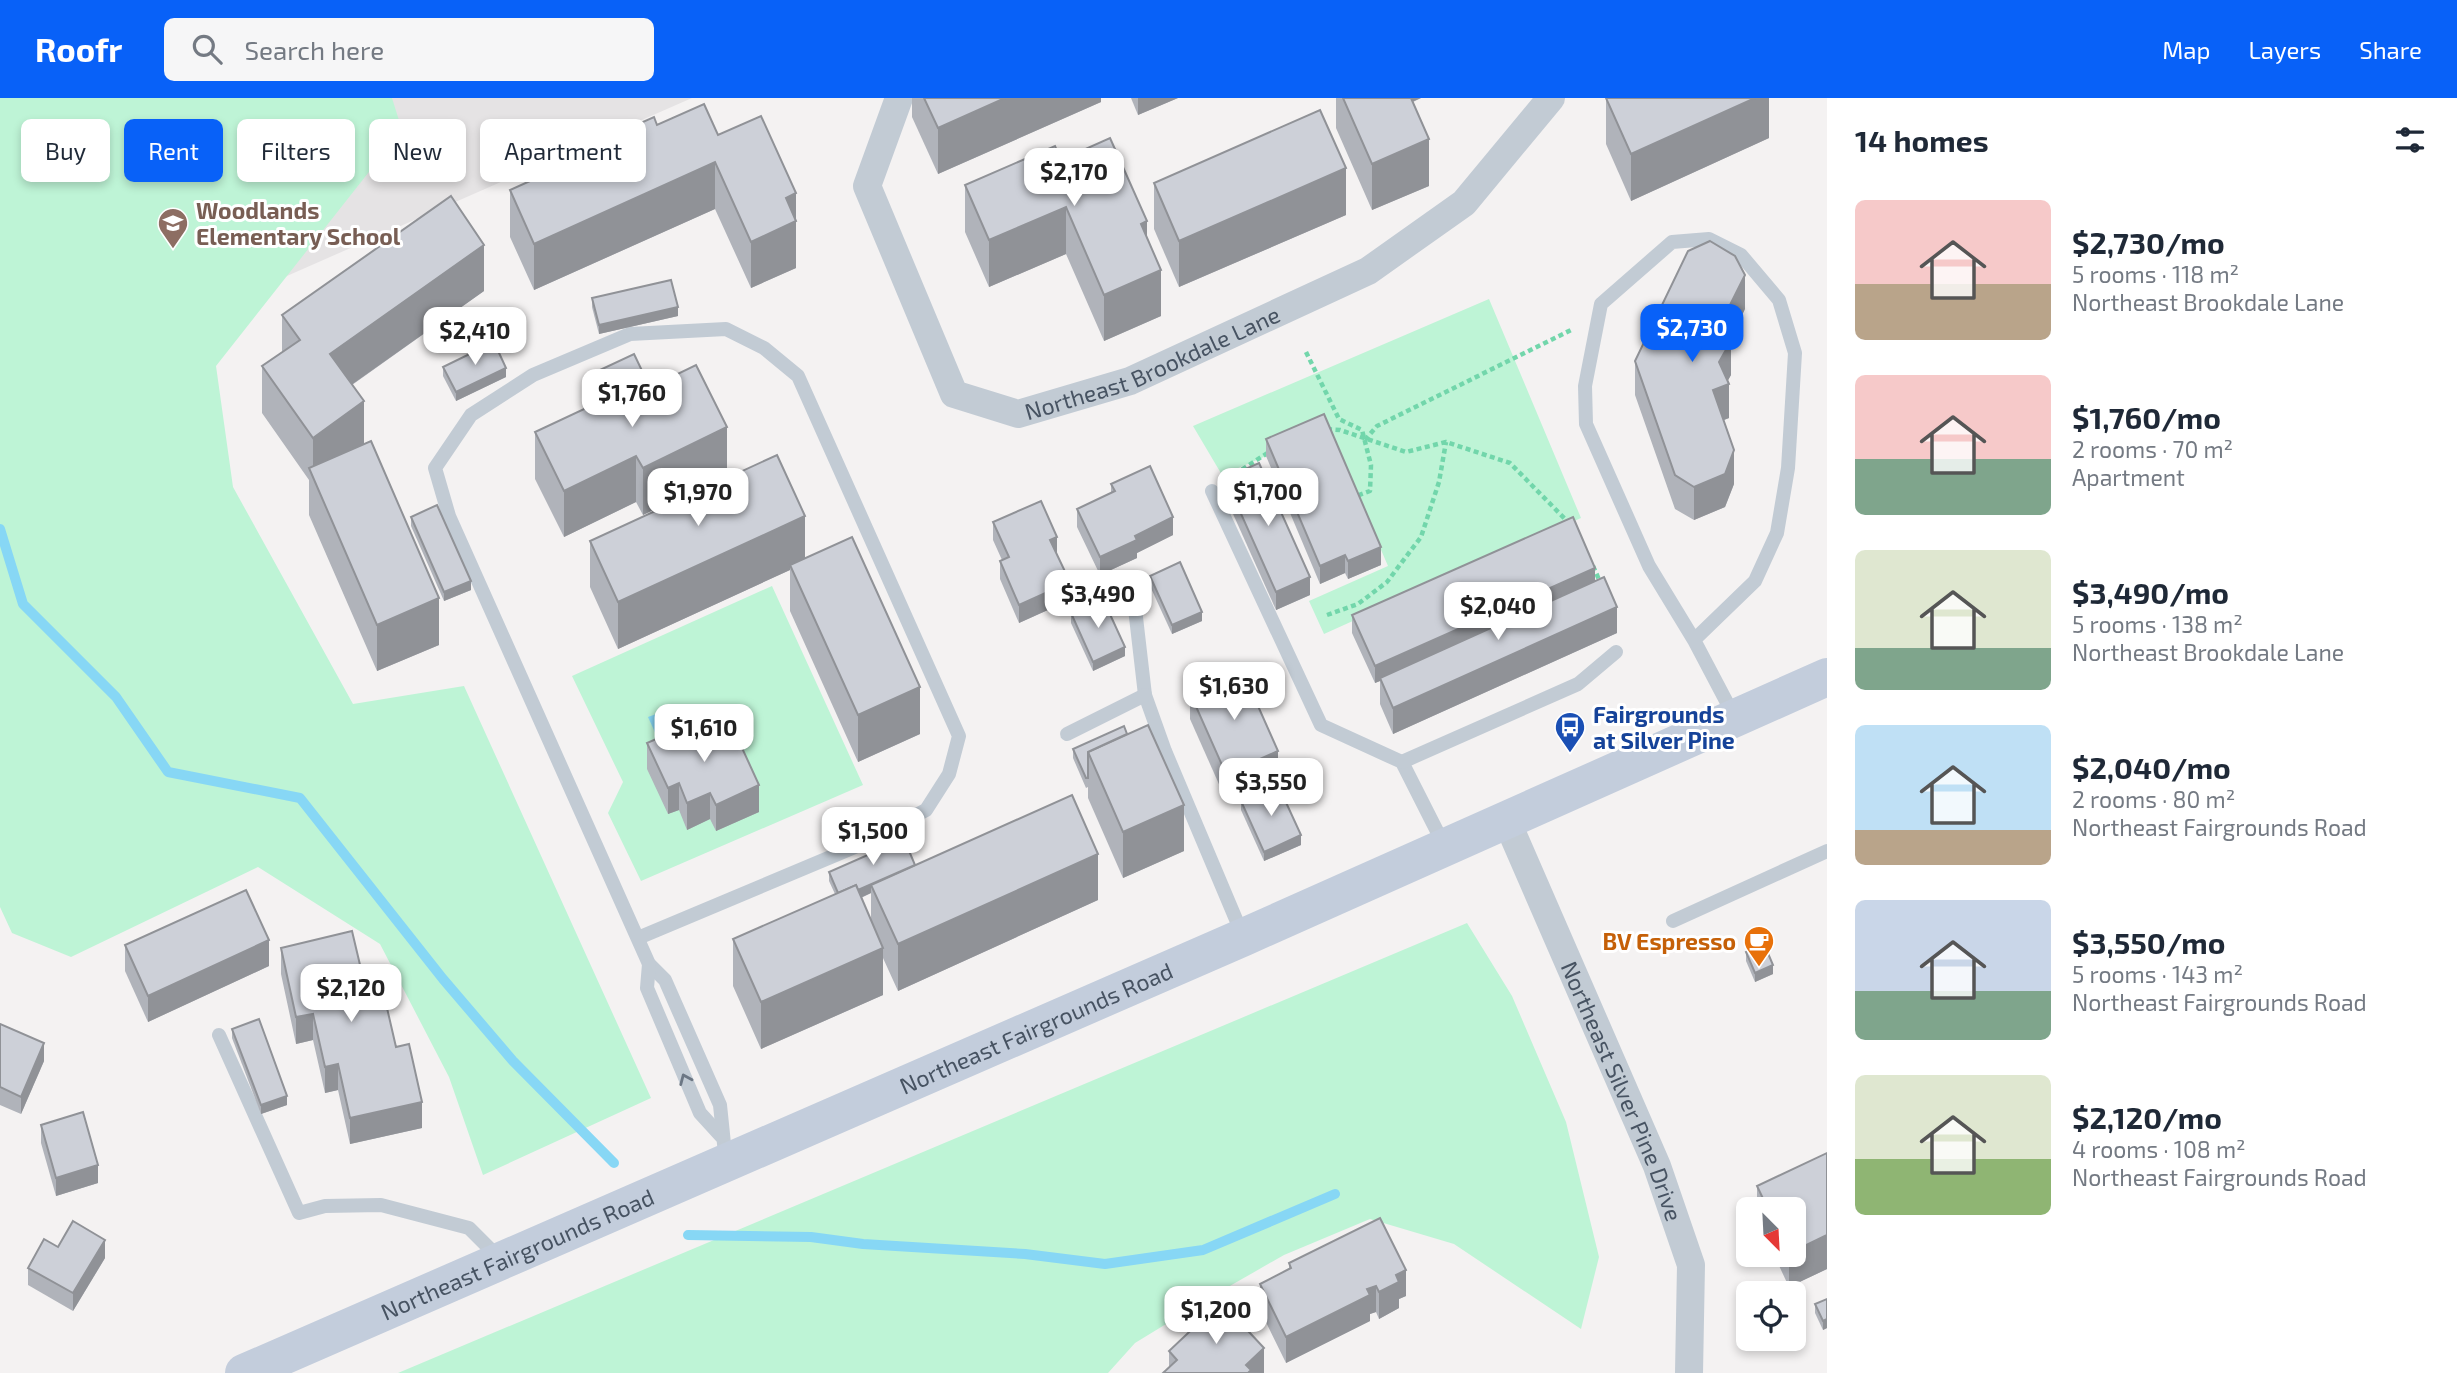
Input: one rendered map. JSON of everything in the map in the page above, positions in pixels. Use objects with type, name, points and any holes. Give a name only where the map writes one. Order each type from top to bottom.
[{"type":"main road","name":"Northeast Fairgrounds Road","points":[[244,1373],[501,1261],[724,1150],[1244,937],[1827,677]]},
{"type":"street","name":"Northeast Brookdale Lane","points":[[899,98],[867,186],[954,394],[1018,414],[1130,381],[1368,271],[1464,204],[1550,98]]},
{"type":"street","name":"Northeast Silver Pine Drive","points":[[1506,819],[1657,1166],[1691,1265],[1689,1373]]},
{"type":"lane","points":[[1694,640],[1755,582],[1777,533],[1788,468],[1795,353],[1779,300],[1741,255],[1709,239],[1672,243],[1601,304],[1585,386],[1586,424],[1649,566],[1694,640],[1735,718]]},
{"type":"lane","points":[[638,938],[856,846],[926,810],[949,774],[959,736],[798,376],[764,348],[726,329],[630,334],[533,375],[471,415],[435,468],[449,516],[649,964],[665,980],[720,1105],[724,1150]]},
{"type":"lane","points":[[1212,491],[1321,725],[1402,762],[1444,846]]},
{"type":"lane","points":[[1134,600],[1145,695],[1165,751],[1244,937]]},
{"type":"lane","points":[[1402,762],[1578,684],[1616,652]]},
{"type":"lane","points":[[1067,734],[1145,695]]},
{"type":"lane","points":[[1673,921],[1827,851]]},
{"type":"lane","points":[[649,964],[647,988],[700,1113],[724,1150]]},
{"type":"lane","points":[[219,1035],[299,1213],[325,1206],[381,1205],[470,1228],[501,1261]]},
{"type":"path","points":[[1365,440],[1377,426],[1599,316]]},
{"type":"path","points":[[1306,352],[1339,419],[1362,430],[1371,465],[1370,491],[1352,498]]},
{"type":"path","points":[[1313,428],[1340,430],[1406,452],[1446,442],[1510,463],[1578,533]]},
{"type":"path","points":[[1327,615],[1358,604],[1387,582],[1421,537],[1439,482],[1446,442]]},
{"type":"path","points":[[1212,491],[1279,446]]},
{"type":"path","points":[[1588,555],[1603,589]]},
{"type":"shaded area","name":"Woodlands Elementary School","points":[[0,98],[692,98],[644,119],[480,119],[480,182],[501,182],[0,402]]},
{"type":"green space","points":[[0,98],[392,98],[399,119],[369,119],[369,172],[216,366],[233,487],[353,704],[464,686],[651,1098],[483,1175],[449,1077],[380,944],[258,867],[71,957],[12,933],[0,907]]},
{"type":"green space","points":[[1489,299],[1581,518],[1324,634],[1309,601],[1388,566],[1329,429],[1222,475],[1193,426]]},
{"type":"green space","points":[[772,586],[863,785],[641,881],[608,813],[623,782],[572,676]]},
{"type":"green space","points":[[1467,923],[1512,996],[1566,1122],[1599,1257],[1581,1329],[1454,1244],[1370,1219],[1284,1255],[1207,1299],[1135,1343],[1108,1373],[398,1373]]},
{"type":"water","points":[[704,704],[715,725],[688,737],[658,739],[648,717],[675,707]]},
{"type":"building","points":[[924,98],[1005,98],[938,128]]},
{"type":"building","points":[[1343,98],[1411,98],[1429,139],[1372,164]]},
{"type":"building","points":[[1606,98],[1755,98],[1631,154]]},
{"type":"building","points":[[704,104],[718,135],[761,116],[796,193],[786,198],[796,221],[751,242],[715,162],[534,244],[510,190],[528,182],[646,182],[646,121],[654,117],[657,125]]},
{"type":"building","points":[[1320,110],[1346,168],[1179,241],[1154,183]]},
{"type":"building","points":[[1110,138],[1147,221],[1141,224],[1161,270],[1104,295],[1066,207],[989,240],[965,185],[1055,146],[1061,160]]},
{"type":"building","points":[[451,196],[484,245],[330,354],[364,401],[313,438],[262,366],[300,340],[282,315]]},
{"type":"building","points":[[1710,241],[1735,256],[1745,275],[1715,335],[1731,341],[1719,362],[1729,384],[1713,390],[1734,450],[1725,474],[1694,487],[1675,475],[1635,361],[1688,251]]},
{"type":"building","points":[[671,280],[678,307],[599,325],[592,298]]},
{"type":"building","points":[[494,342],[506,368],[456,392],[443,367]]},
{"type":"building","points":[[634,354],[646,379],[598,402],[585,377]]},
{"type":"building","points":[[696,365],[727,427],[643,468],[636,456],[564,491],[535,432],[616,394],[620,402]]},
{"type":"building","points":[[1324,414],[1381,547],[1348,561],[1345,555],[1320,566],[1266,439]]},
{"type":"building","points":[[371,441],[439,598],[377,625],[309,468]]},
{"type":"building","points":[[777,455],[805,516],[618,602],[590,541]]},
{"type":"building","points":[[1259,463],[1310,577],[1276,592],[1225,478]]},
{"type":"building","points":[[1150,466],[1173,517],[1135,536],[1137,540],[1100,557],[1077,509],[1115,491],[1111,484]]},
{"type":"building","points":[[1041,501],[1057,537],[1050,540],[1070,582],[1019,605],[1000,561],[1009,557],[993,522]]},
{"type":"building","points":[[437,505],[471,581],[444,592],[411,517]]},
{"type":"building","points":[[1573,517],[1595,568],[1375,666],[1352,615]]},
{"type":"building","points":[[852,537],[920,687],[858,715],[790,565]]},
{"type":"building","points":[[1180,562],[1202,612],[1172,625],[1150,576]]},
{"type":"building","points":[[1604,577],[1617,607],[1393,708],[1380,678]]},
{"type":"building","points":[[1103,599],[1125,647],[1093,662],[1071,613]]},
{"type":"building","points":[[1242,670],[1278,751],[1226,774],[1190,693]]},
{"type":"building","points":[[688,725],[696,743],[732,726],[759,785],[716,805],[710,793],[687,803],[679,783],[668,788],[647,743]]},
{"type":"building","points":[[1148,725],[1184,805],[1123,832],[1088,752]]},
{"type":"building","points":[[1124,726],[1127,734],[1088,752],[1086,778],[1073,749]]},
{"type":"building","points":[[1278,785],[1301,835],[1264,852],[1241,801]]},
{"type":"building","points":[[1072,795],[1098,854],[898,944],[871,885]]},
{"type":"building","points":[[904,839],[915,865],[858,890],[856,885],[838,893],[829,872]]},
{"type":"building","points":[[856,885],[883,948],[761,1002],[733,939]]},
{"type":"building","points":[[246,890],[269,940],[148,996],[125,945]]},
{"type":"building","points":[[352,931],[365,986],[381,982],[396,1047],[409,1044],[422,1102],[350,1118],[338,1064],[325,1067],[313,1014],[296,1017],[281,948]]},
{"type":"building","points":[[1764,944],[1773,965],[1755,973],[1746,952]]},
{"type":"building","points":[[259,1019],[287,1096],[261,1105],[232,1029]]},
{"type":"building","points":[[0,1024],[44,1043],[21,1097],[0,1087]]},
{"type":"building","points":[[83,1112],[98,1165],[56,1178],[41,1125]]},
{"type":"building","points":[[1827,1153],[1827,1235],[1806,1245],[1806,1197],[1762,1197],[1757,1186]]},
{"type":"building","points":[[1380,1218],[1406,1270],[1396,1275],[1399,1282],[1379,1292],[1376,1286],[1367,1289],[1370,1295],[1286,1337],[1260,1284],[1291,1268],[1289,1263]]},
{"type":"building","points":[[73,1221],[105,1240],[73,1293],[28,1268],[44,1239],[58,1247]]},
{"type":"building","points":[[1827,1299],[1827,1319],[1823,1321],[1815,1304]]},
{"type":"building","points":[[1221,1302],[1264,1348],[1246,1365],[1251,1370],[1248,1373],[1163,1373],[1177,1360],[1169,1351]]},
{"type":"waterway","points":[[0,529],[23,604],[116,697],[168,772],[300,798],[443,979],[513,1061],[614,1163]]},
{"type":"waterway","points":[[688,1235],[811,1237],[863,1244],[1025,1254],[1105,1264],[1203,1250],[1335,1194]]},
{"type":"place","name":"Woodlands Elementary School","points":[[173,250]]},
{"type":"place","name":"Fairgrounds at Silver Pine","points":[[1570,754]]},
{"type":"place","name":"BV Espresso","points":[[1759,968]]}]
